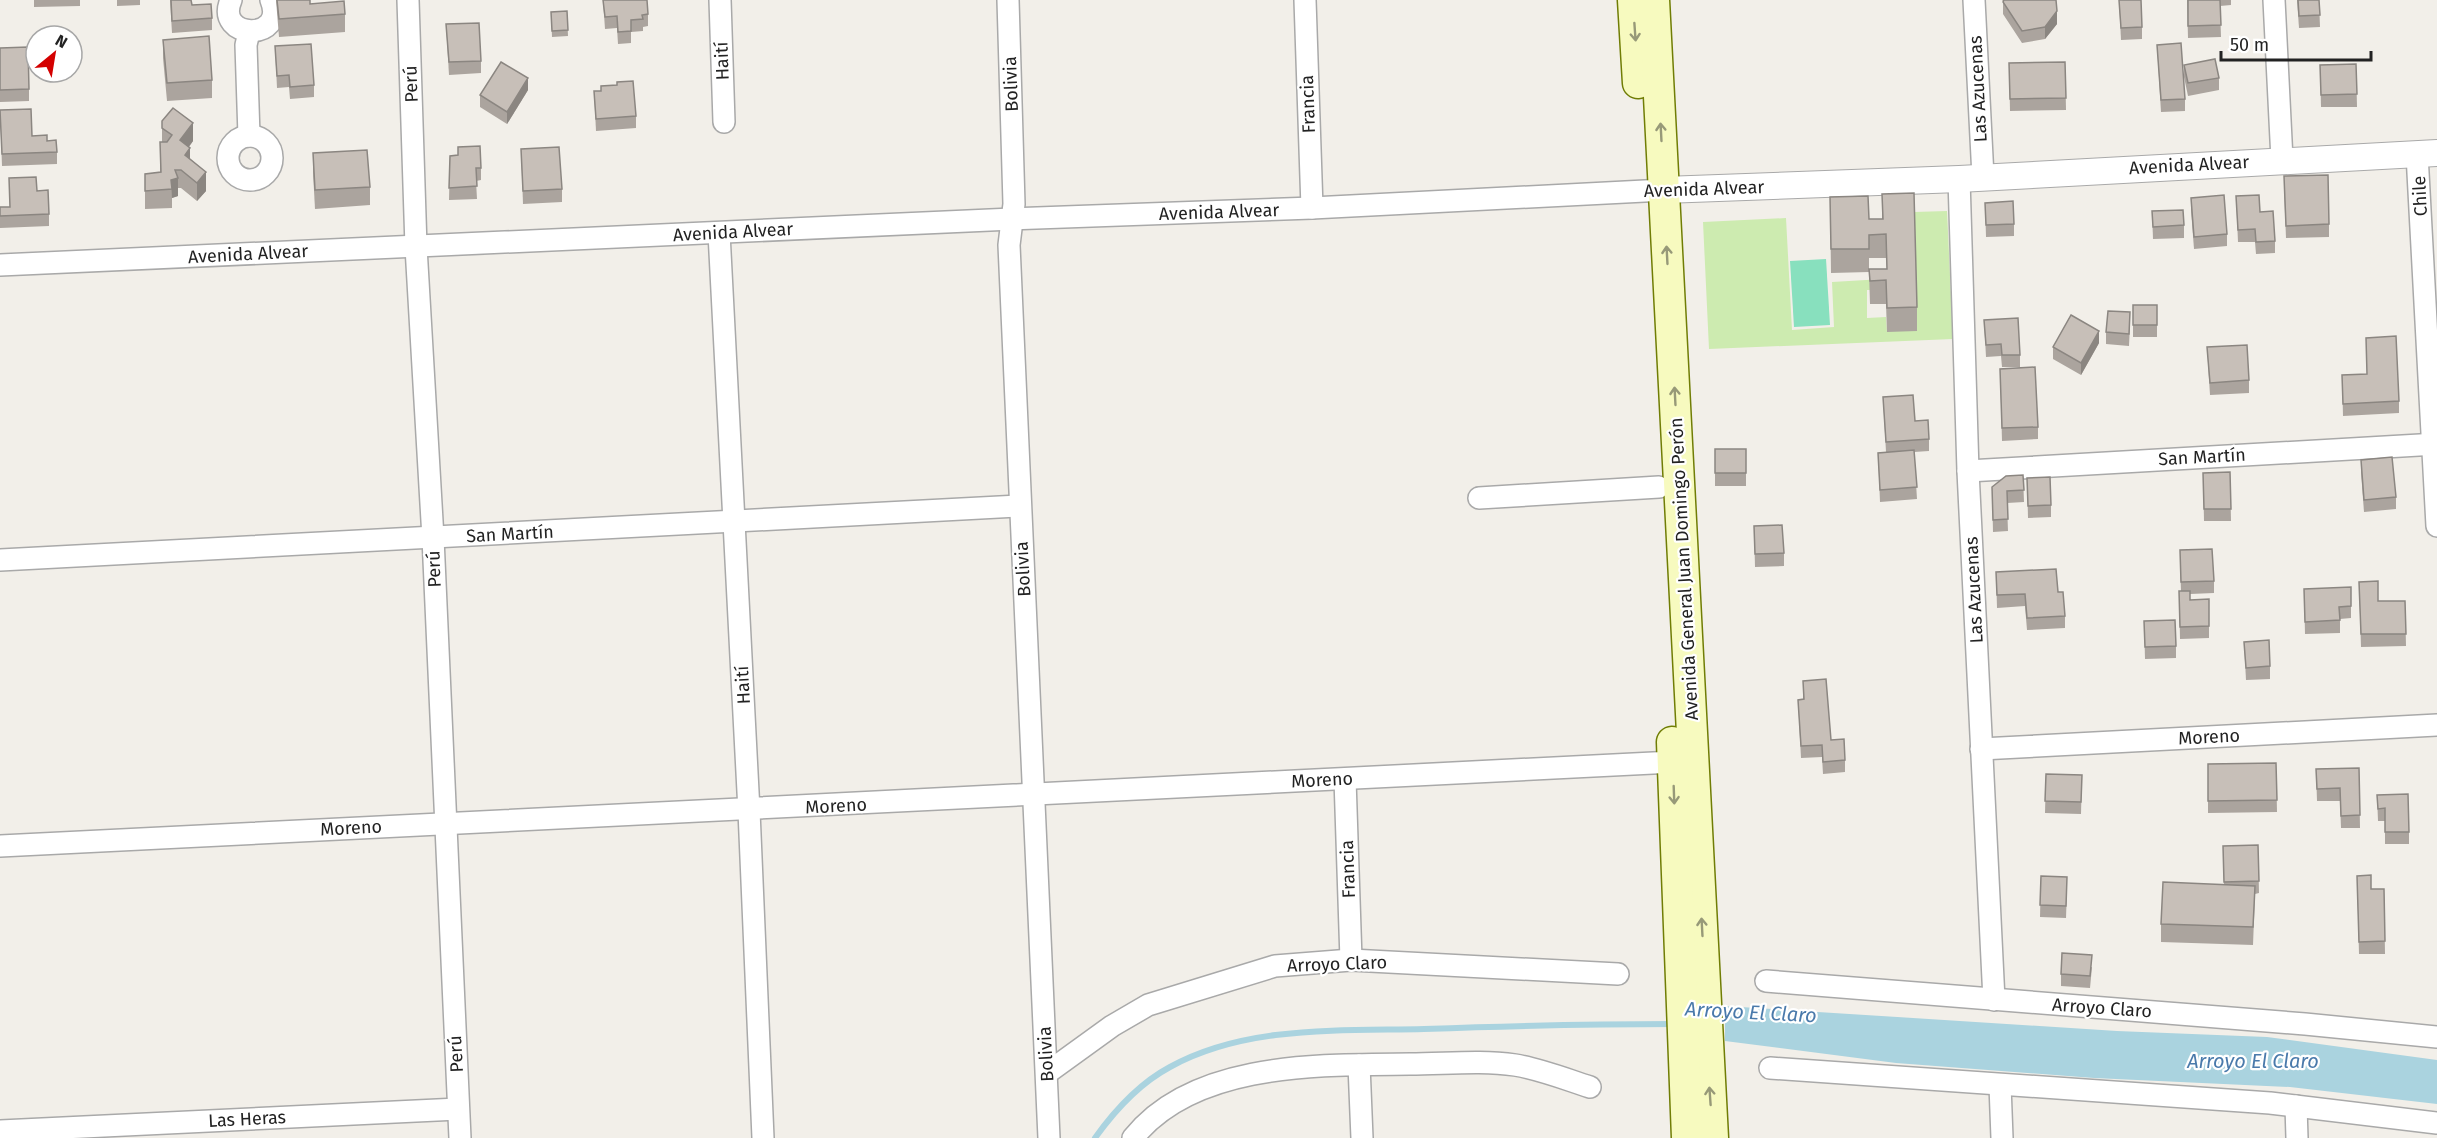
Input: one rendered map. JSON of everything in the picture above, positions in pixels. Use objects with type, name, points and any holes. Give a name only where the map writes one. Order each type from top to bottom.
[{"type":"main road","name":"Avenida General Juan Domingo Perón","points":[[1633,0],[1654,191],[1693,986],[1695,1055],[1687,1138]]},
{"type":"main road","name":"Avenida General Juan Domingo Perón","points":[[1654,0],[1654,191],[1659,487],[1673,762],[1693,986]]},
{"type":"main road","name":"Avenida General Juan Domingo Perón","points":[[1695,1055],[1713,1138]]},
{"type":"street","points":[[231,0],[231,19],[242,30],[249,32],[256,32],[268,25],[274,12],[271,0]]},
{"type":"street","name":"Perú","points":[[408,0],[416,247],[433,538],[460,1138]]},
{"type":"street","name":"Haití","points":[[720,0],[724,122]]},
{"type":"street","name":"Bolivia","points":[[1008,0],[1014,204],[1009,245],[1048,1137]]},
{"type":"street","name":"Francia","points":[[1305,0],[1312,208]]},
{"type":"street","name":"Las Azucenas","points":[[1974,0],[1968,471],[1994,1000]]},
{"type":"street","points":[[2274,0],[2282,160]]},
{"type":"street","points":[[249,32],[246,45],[249,136]]},
{"type":"street","name":"Avenida Alvear","points":[[0,266],[1012,219],[1312,208],[1971,178],[2427,154]]},
{"type":"street","name":"Chile","points":[[2427,154],[2437,526]]},
{"type":"street","name":"Haití","points":[[719,233],[735,522],[763,1138]]},
{"type":"street","name":"San Martín","points":[[1968,471],[2435,445]]},
{"type":"street","points":[[1479,498],[1659,487]]},
{"type":"street","name":"San Martín","points":[[0,560],[1019,506]]},
{"type":"street","name":"Moreno","points":[[1981,749],[2437,725]]},
{"type":"street","name":"Moreno","points":[[0,846],[445,823],[749,811],[1673,762]]},
{"type":"street","name":"Francia","points":[[1345,779],[1351,960]]},
{"type":"street","name":"Arroyo Claro","points":[[1047,1073],[1112,1026],[1148,1005],[1275,966],[1351,960],[1618,974]]},
{"type":"street","name":"Arroyo Claro","points":[[1766,981],[2305,1024],[2437,1037]]},
{"type":"street","points":[[1133,1138],[1168,1108],[1200,1090],[1235,1078],[1281,1070],[1359,1065],[1515,1065],[1590,1087]]},
{"type":"street","points":[[1359,1065],[1362,1138]]},
{"type":"street","points":[[1770,1068],[2296,1106],[2437,1123]]},
{"type":"street","points":[[2000,1085],[2002,1138]]},
{"type":"street","points":[[2296,1106],[2297,1138]]},
{"type":"street","name":"Las Heras","points":[[0,1131],[458,1109]]},
{"type":"green space","points":[[1947,211],[1953,339],[1709,349],[1703,222],[1786,218],[1792,330],[1834,327],[1832,282],[1883,279],[1883,290],[1867,290],[1867,318],[1886,317],[1887,332],[1914,212]]},
{"type":"green space","points":[[1826,259],[1830,325],[1794,327],[1790,261]]},
{"type":"water","name":"Arroyo El Claro","points":[[1725,1006],[2117,1031],[2267,1037],[2437,1060],[2437,1104],[2290,1087],[2094,1078],[1896,1063],[1725,1041]]},
{"type":"building","points":[[171,0],[191,0],[192,5],[211,4],[212,18],[172,21]]},
{"type":"building","points":[[277,0],[310,0],[310,4],[344,1],[345,14],[279,19]]},
{"type":"building","points":[[603,0],[647,0],[648,14],[642,15],[643,19],[631,20],[631,31],[618,32],[617,16],[605,17]]},
{"type":"building","points":[[2004,0],[2056,0],[2057,11],[2045,27],[2022,31],[2003,2]]},
{"type":"building","points":[[2119,0],[2141,0],[2142,27],[2121,28]]},
{"type":"building","points":[[2188,0],[2220,0],[2221,25],[2188,26]]},
{"type":"building","points":[[2298,0],[2319,0],[2320,15],[2299,16]]},
{"type":"building","points":[[567,11],[568,30],[552,31],[551,12]]},
{"type":"building","points":[[479,23],[481,61],[449,62],[446,24]]},
{"type":"building","points":[[209,36],[212,80],[167,83],[163,40]]},
{"type":"building","points":[[2181,43],[2185,99],[2161,100],[2157,45]]},
{"type":"building","points":[[311,44],[314,85],[290,87],[289,75],[277,76],[275,46]]},
{"type":"building","points":[[24,47],[24,84],[29,84],[29,89],[0,90],[0,48]]},
{"type":"building","points":[[2215,59],[2219,78],[2188,83],[2184,65]]},
{"type":"building","points":[[501,62],[528,78],[507,112],[480,95]]},
{"type":"building","points":[[2065,62],[2066,98],[2010,99],[2009,63]]},
{"type":"building","points":[[2356,64],[2357,94],[2321,95],[2320,65]]},
{"type":"building","points":[[633,81],[636,116],[596,119],[594,91],[601,91],[601,86]]},
{"type":"building","points":[[173,108],[193,123],[180,140],[190,148],[185,155],[206,172],[197,183],[181,170],[175,170],[178,178],[171,180],[172,189],[145,191],[145,174],[161,172],[160,142],[167,142],[172,135],[162,128],[162,121]]},
{"type":"building","points":[[31,109],[32,136],[47,135],[47,141],[56,140],[57,152],[2,154],[0,110]]},
{"type":"building","points":[[480,146],[481,168],[476,168],[477,186],[449,188],[450,156],[458,155],[458,147]]},
{"type":"building","points":[[559,147],[562,189],[523,191],[521,149]]},
{"type":"building","points":[[367,150],[370,187],[315,190],[313,153]]},
{"type":"building","points":[[2328,175],[2329,224],[2286,226],[2284,176]]},
{"type":"building","points":[[36,177],[37,191],[48,190],[49,214],[0,216],[0,207],[10,207],[9,178]]},
{"type":"building","points":[[1914,193],[1917,307],[1887,308],[1886,280],[1870,281],[1869,269],[1887,269],[1886,234],[1869,235],[1869,249],[1831,249],[1830,197],[1868,196],[1869,219],[1883,219],[1882,194]]},
{"type":"building","points":[[2224,195],[2227,234],[2194,237],[2191,198]]},
{"type":"building","points":[[2259,195],[2260,212],[2273,211],[2275,241],[2256,242],[2255,229],[2238,230],[2236,196]]},
{"type":"building","points":[[2013,201],[2014,224],[1986,225],[1985,203]]},
{"type":"building","points":[[2183,210],[2184,225],[2153,227],[2152,211]]},
{"type":"building","points":[[2133,305],[2157,305],[2157,325],[2133,325]]},
{"type":"building","points":[[2108,311],[2130,312],[2129,334],[2106,332]]},
{"type":"building","points":[[2071,315],[2099,331],[2081,363],[2053,347]]},
{"type":"building","points":[[2018,318],[2020,355],[2002,355],[2001,344],[1986,345],[1984,320]]},
{"type":"building","points":[[2396,336],[2399,401],[2343,404],[2342,375],[2367,374],[2366,338]]},
{"type":"building","points":[[2247,345],[2249,380],[2210,383],[2207,347]]},
{"type":"building","points":[[2035,367],[2038,427],[2002,428],[2000,369]]},
{"type":"building","points":[[1913,395],[1915,421],[1928,420],[1929,439],[1886,442],[1883,397]]},
{"type":"building","points":[[1715,449],[1746,449],[1746,473],[1715,473]]},
{"type":"building","points":[[1914,450],[1917,487],[1880,490],[1878,453]]},
{"type":"building","points":[[2392,457],[2396,497],[2364,500],[2361,460]]},
{"type":"building","points":[[2230,472],[2231,509],[2204,509],[2203,473]]},
{"type":"building","points":[[2023,475],[2024,490],[2007,491],[2008,519],[1993,520],[1992,487],[2006,476]]},
{"type":"building","points":[[2050,477],[2051,505],[2028,506],[2027,478]]},
{"type":"building","points":[[1782,525],[1784,553],[1755,554],[1754,526]]},
{"type":"building","points":[[2212,549],[2214,581],[2181,582],[2180,550]]},
{"type":"building","points":[[2056,569],[2058,592],[2063,592],[2065,616],[2027,618],[2025,594],[1997,595],[1996,572]]},
{"type":"building","points":[[2378,581],[2378,601],[2405,601],[2406,634],[2361,634],[2359,582]]},
{"type":"building","points":[[2351,587],[2351,606],[2339,607],[2340,620],[2305,622],[2304,589]]},
{"type":"building","points":[[2179,591],[2190,591],[2190,600],[2209,599],[2209,626],[2180,627]]},
{"type":"building","points":[[2175,620],[2176,646],[2145,647],[2144,621]]},
{"type":"building","points":[[2269,640],[2270,666],[2246,668],[2244,642]]},
{"type":"building","points":[[1826,679],[1831,740],[1844,739],[1845,760],[1823,762],[1822,745],[1801,746],[1798,700],[1804,699],[1803,681]]},
{"type":"building","points":[[2276,763],[2277,800],[2208,801],[2208,764]]},
{"type":"building","points":[[2359,768],[2360,815],[2341,816],[2340,788],[2317,789],[2316,769]]},
{"type":"building","points":[[2046,774],[2082,775],[2081,802],[2045,801]]},
{"type":"building","points":[[2408,794],[2409,832],[2385,832],[2385,808],[2378,809],[2377,795]]},
{"type":"building","points":[[2258,845],[2259,881],[2224,882],[2223,846]]},
{"type":"building","points":[[2371,875],[2371,889],[2384,889],[2385,941],[2359,942],[2357,876]]},
{"type":"building","points":[[2041,876],[2067,877],[2066,906],[2040,905]]},
{"type":"building","points":[[2163,882],[2255,886],[2253,927],[2161,924]]},
{"type":"building","points":[[2062,953],[2092,955],[2090,976],[2061,974]]},
{"type":"waterway","name":"Arroyo El Claro","points":[[1095,1138],[1129,1098],[1159,1073],[1199,1053],[1262,1037],[1327,1031],[1675,1024]]}]
